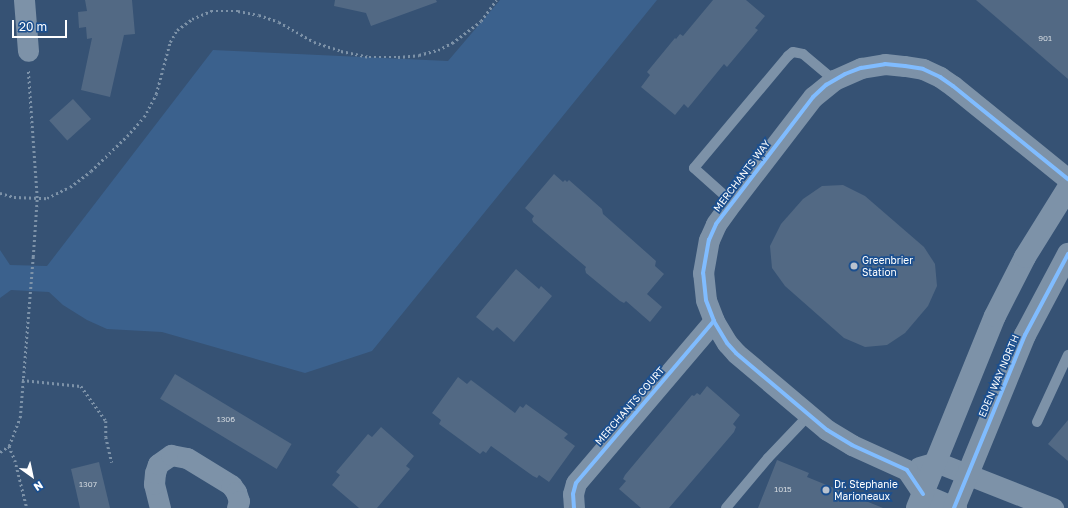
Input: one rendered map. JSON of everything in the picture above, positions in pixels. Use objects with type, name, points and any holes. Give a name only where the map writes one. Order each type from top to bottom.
[{"type":"street","points":[[24,0],[28,51]]},
{"type":"street","name":"MERCHANTS WAY","points":[[907,470],[852,445],[827,430],[736,353],[727,343],[714,321],[706,300],[703,274],[704,261],[709,240],[716,224],[813,96],[834,80],[861,68],[885,64],[906,66],[929,72],[953,86],[1068,180]]},
{"type":"street","points":[[920,501],[995,316],[1025,257],[1068,188]]},
{"type":"street","name":"EDEN WAY NORTH","points":[[955,508],[967,475],[1025,335],[1062,278],[1068,254]]},
{"type":"street","name":"MERCHANTS COURT","points":[[574,508],[573,494],[580,479],[714,321]]},
{"type":"street","points":[[160,508],[154,484],[155,472],[158,464],[171,455],[187,458],[231,485],[236,492],[238,501],[237,508]]},
{"type":"street","points":[[920,501],[907,470],[936,462],[967,475],[1016,492],[1053,508]]},
{"type":"street","points":[[920,501],[955,508]]},
{"type":"lane","points":[[732,202],[694,168],[788,56],[793,52],[803,54],[834,80]]},
{"type":"lane","points":[[1038,422],[1068,355]]},
{"type":"lane","points":[[726,508],[768,458],[809,415]]},
{"type":"path","points":[[0,193],[14,197],[47,198],[70,187],[91,171],[144,117],[156,94],[170,42],[177,30],[192,19],[211,11],[238,10],[259,15],[280,22],[314,42],[341,51],[369,57],[398,57],[419,55],[438,50],[452,43],[481,21],[496,0]]},
{"type":"path","points":[[0,452],[9,446],[20,418],[28,302],[33,257],[37,198],[28,88]]},
{"type":"path","points":[[22,380],[81,386],[106,421],[106,437],[112,462]]},
{"type":"path","points":[[9,446],[15,460],[27,508]]},
{"type":"water","points":[[500,0],[657,0],[372,351],[305,373],[162,332],[107,329],[87,320],[63,305],[49,292],[11,290],[0,298],[0,250],[10,265],[47,266],[213,50],[448,61]]},
{"type":"building","points":[[85,0],[132,0],[135,34],[124,35],[110,97],[81,90],[92,38],[87,39],[86,27],[79,28],[78,12],[87,11]]},
{"type":"building","points":[[335,0],[436,0],[437,2],[371,26],[366,13],[334,6]]},
{"type":"building","points":[[713,0],[746,0],[765,16],[755,28],[758,30],[727,67],[724,64],[688,108],[684,104],[675,115],[641,87],[650,75],[647,72],[675,38],[676,39],[680,34],[683,36]]},
{"type":"building","points":[[976,0],[1068,0],[1068,79]]},
{"type":"building","points":[[73,99],[91,119],[67,140],[49,120]]},
{"type":"building","points":[[554,174],[563,182],[565,180],[567,182],[569,180],[602,209],[603,214],[656,261],[655,266],[664,274],[647,294],[662,307],[650,322],[626,301],[624,303],[620,301],[586,273],[586,267],[533,222],[532,219],[534,216],[525,208]]},
{"type":"building","name":"Greenbrier Station","points":[[843,185],[865,196],[924,247],[935,264],[937,286],[928,306],[905,333],[887,345],[865,347],[844,338],[785,286],[772,268],[770,246],[781,224],[803,199],[822,186]]},
{"type":"building","points":[[516,269],[539,289],[541,286],[552,296],[514,342],[497,327],[493,331],[476,317]]},
{"type":"building","points":[[175,374],[292,444],[277,469],[160,399]]},
{"type":"building","points":[[458,377],[467,384],[471,380],[515,413],[520,406],[523,408],[526,404],[568,434],[564,438],[575,446],[549,482],[539,475],[537,478],[533,476],[491,446],[486,453],[483,451],[480,454],[439,424],[441,420],[432,413]]},
{"type":"building","points":[[707,386],[740,415],[733,424],[736,427],[734,432],[669,508],[641,508],[619,489],[626,481],[623,479],[625,475],[692,395],[694,396],[697,393],[700,395]]},
{"type":"building","points":[[1068,420],[1068,461],[1048,444]]},
{"type":"building","points":[[381,427],[414,456],[406,466],[410,469],[377,508],[359,508],[332,485],[340,475],[336,472],[368,434],[372,437]]},
{"type":"building","points":[[777,460],[809,473],[807,477],[883,508],[758,508]]},
{"type":"building","points":[[99,462],[110,508],[80,508],[71,469]]},
{"type":"cycle path","points":[[923,494],[907,470],[852,445],[827,430],[736,353],[727,343],[714,321],[706,300],[703,273],[709,240],[716,224],[813,97],[826,85],[845,74],[861,68],[885,64],[923,69],[940,77],[1068,179]]},
{"type":"cycle path","points":[[954,508],[1025,335],[1068,254]]},
{"type":"cycle path","points":[[574,508],[573,494],[576,483],[714,321]]},
{"type":"place","name":"Greenbrier Station","points":[[854,266]]},
{"type":"place","name":"Dr. Stephanie Marioneaux","points":[[826,490]]}]
